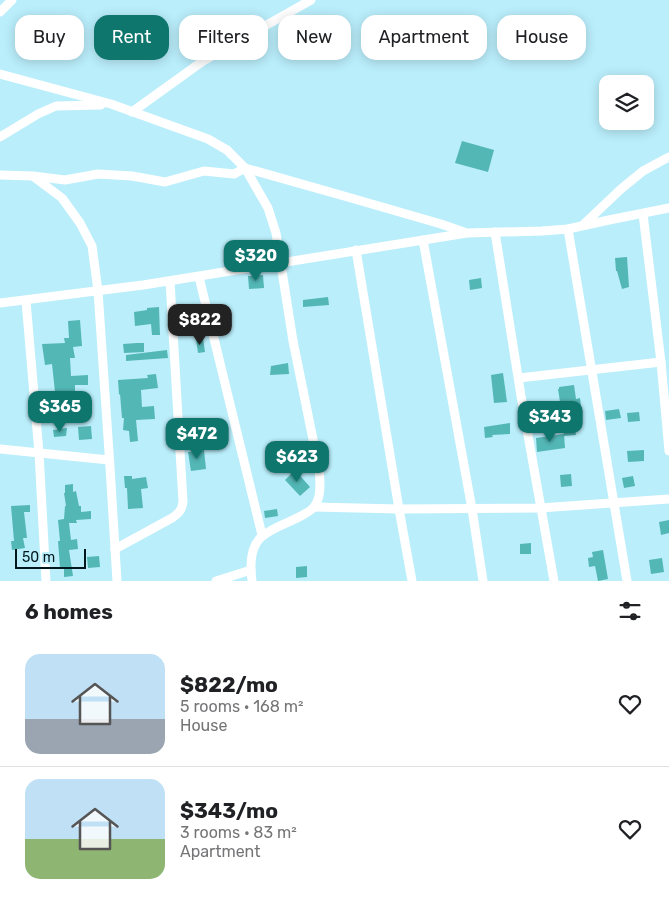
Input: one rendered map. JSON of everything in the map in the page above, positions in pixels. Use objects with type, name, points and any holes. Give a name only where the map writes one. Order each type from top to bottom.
[{"type":"street","points":[[0,12],[12,0]]},
{"type":"street","points":[[132,112],[203,61],[311,0]]},
{"type":"street","points":[[0,74],[111,104],[208,139],[227,150],[244,168],[268,208],[276,233],[293,341],[319,469],[320,487],[318,500],[314,507],[303,515],[262,536],[255,545],[251,558],[250,570],[252,581]]},
{"type":"street","points":[[0,138],[38,114],[56,106],[111,104]]},
{"type":"street","points":[[582,226],[643,171],[669,157]]},
{"type":"street","points":[[0,175],[33,176],[65,180],[98,174],[132,176],[165,182],[204,171],[234,174],[244,168],[442,224],[467,233]]},
{"type":"street","points":[[33,176],[62,198],[80,223],[92,246],[98,291],[117,581]]},
{"type":"street","points":[[0,304],[170,281],[467,233],[568,229],[669,208]]},
{"type":"street","points":[[643,214],[662,362],[669,451]]},
{"type":"street","points":[[568,229],[627,581]]},
{"type":"street","points":[[495,232],[518,378],[554,581]]},
{"type":"street","points":[[423,240],[472,509],[483,581]]},
{"type":"street","points":[[356,250],[412,581]]},
{"type":"street","points":[[199,276],[262,536]]},
{"type":"street","points":[[115,549],[178,514],[184,502],[170,281]]},
{"type":"street","points":[[26,301],[39,453],[46,581]]},
{"type":"street","points":[[518,378],[662,362]]},
{"type":"street","points":[[0,450],[110,460]]},
{"type":"street","points":[[314,507],[399,509],[540,508],[669,499]]},
{"type":"street","points":[[216,581],[250,570]]},
{"type":"building","points":[[462,141],[494,150],[488,172],[455,163]]},
{"type":"building","points":[[627,257],[629,287],[622,289],[616,271],[615,258]]},
{"type":"building","points":[[263,275],[264,288],[249,289],[248,276]]},
{"type":"building","points":[[481,278],[482,288],[470,290],[469,280]]},
{"type":"building","points":[[328,297],[329,305],[303,307],[303,300]]},
{"type":"building","points":[[159,307],[160,335],[152,335],[151,324],[135,326],[134,312]]},
{"type":"building","points":[[80,320],[82,346],[73,347],[75,358],[70,358],[71,376],[88,375],[88,385],[75,385],[75,391],[64,391],[66,405],[41,406],[40,393],[55,392],[52,364],[45,365],[42,344],[65,343],[64,338],[69,338],[68,321]]},
{"type":"building","points":[[203,338],[205,352],[198,353],[196,339]]},
{"type":"building","points":[[144,343],[144,352],[124,353],[123,344]]},
{"type":"building","points":[[167,350],[168,358],[126,361],[126,355]]},
{"type":"building","points":[[288,363],[289,374],[270,375],[271,366]]},
{"type":"building","points":[[503,373],[507,402],[494,403],[491,375]]},
{"type":"building","points":[[156,374],[158,388],[141,390],[142,407],[154,406],[155,419],[136,420],[138,441],[130,442],[129,431],[123,430],[124,418],[122,418],[118,380],[148,378],[147,375]]},
{"type":"building","points":[[574,385],[576,399],[580,398],[581,406],[574,408],[572,401],[560,402],[558,389],[559,387]]},
{"type":"building","points":[[619,409],[621,418],[606,420],[605,411]]},
{"type":"building","points":[[639,412],[640,421],[628,422],[627,413]]},
{"type":"building","points":[[574,418],[576,435],[564,436],[562,420]]},
{"type":"building","points":[[510,423],[510,434],[492,435],[493,437],[485,438],[484,427]]},
{"type":"building","points":[[91,426],[92,439],[79,440],[78,427]]},
{"type":"building","points":[[67,428],[66,436],[54,437],[53,430]]},
{"type":"building","points":[[564,434],[565,448],[537,452],[536,438]]},
{"type":"building","points":[[204,450],[206,469],[191,471],[188,452]]},
{"type":"building","points":[[644,450],[644,461],[628,462],[627,451]]},
{"type":"building","points":[[295,470],[310,487],[300,496],[285,480]]},
{"type":"building","points":[[571,474],[572,486],[561,487],[560,475]]},
{"type":"building","points":[[124,476],[132,476],[132,479],[146,477],[148,488],[141,489],[143,508],[128,509],[127,488],[125,488]]},
{"type":"building","points":[[633,476],[635,486],[624,488],[622,478]]},
{"type":"building","points":[[73,484],[73,492],[76,491],[81,512],[91,511],[91,519],[76,520],[77,523],[69,523],[71,540],[77,539],[78,549],[69,550],[73,576],[64,577],[64,568],[60,568],[58,520],[64,519],[66,506],[65,485]]},
{"type":"building","points":[[30,505],[30,512],[24,512],[27,538],[23,538],[25,548],[12,550],[11,541],[14,541],[11,506]]},
{"type":"building","points":[[277,509],[278,516],[265,518],[264,511]]},
{"type":"building","points":[[669,520],[669,533],[661,535],[659,522]]},
{"type":"building","points":[[531,543],[531,554],[520,554],[520,544]]},
{"type":"building","points":[[603,550],[608,579],[598,581],[595,566],[589,567],[588,558],[593,557],[592,552]]},
{"type":"building","points":[[99,556],[100,567],[88,568],[87,557]]},
{"type":"building","points":[[662,558],[664,572],[651,574],[649,560]]},
{"type":"building","points":[[307,566],[307,577],[296,578],[296,567]]}]
